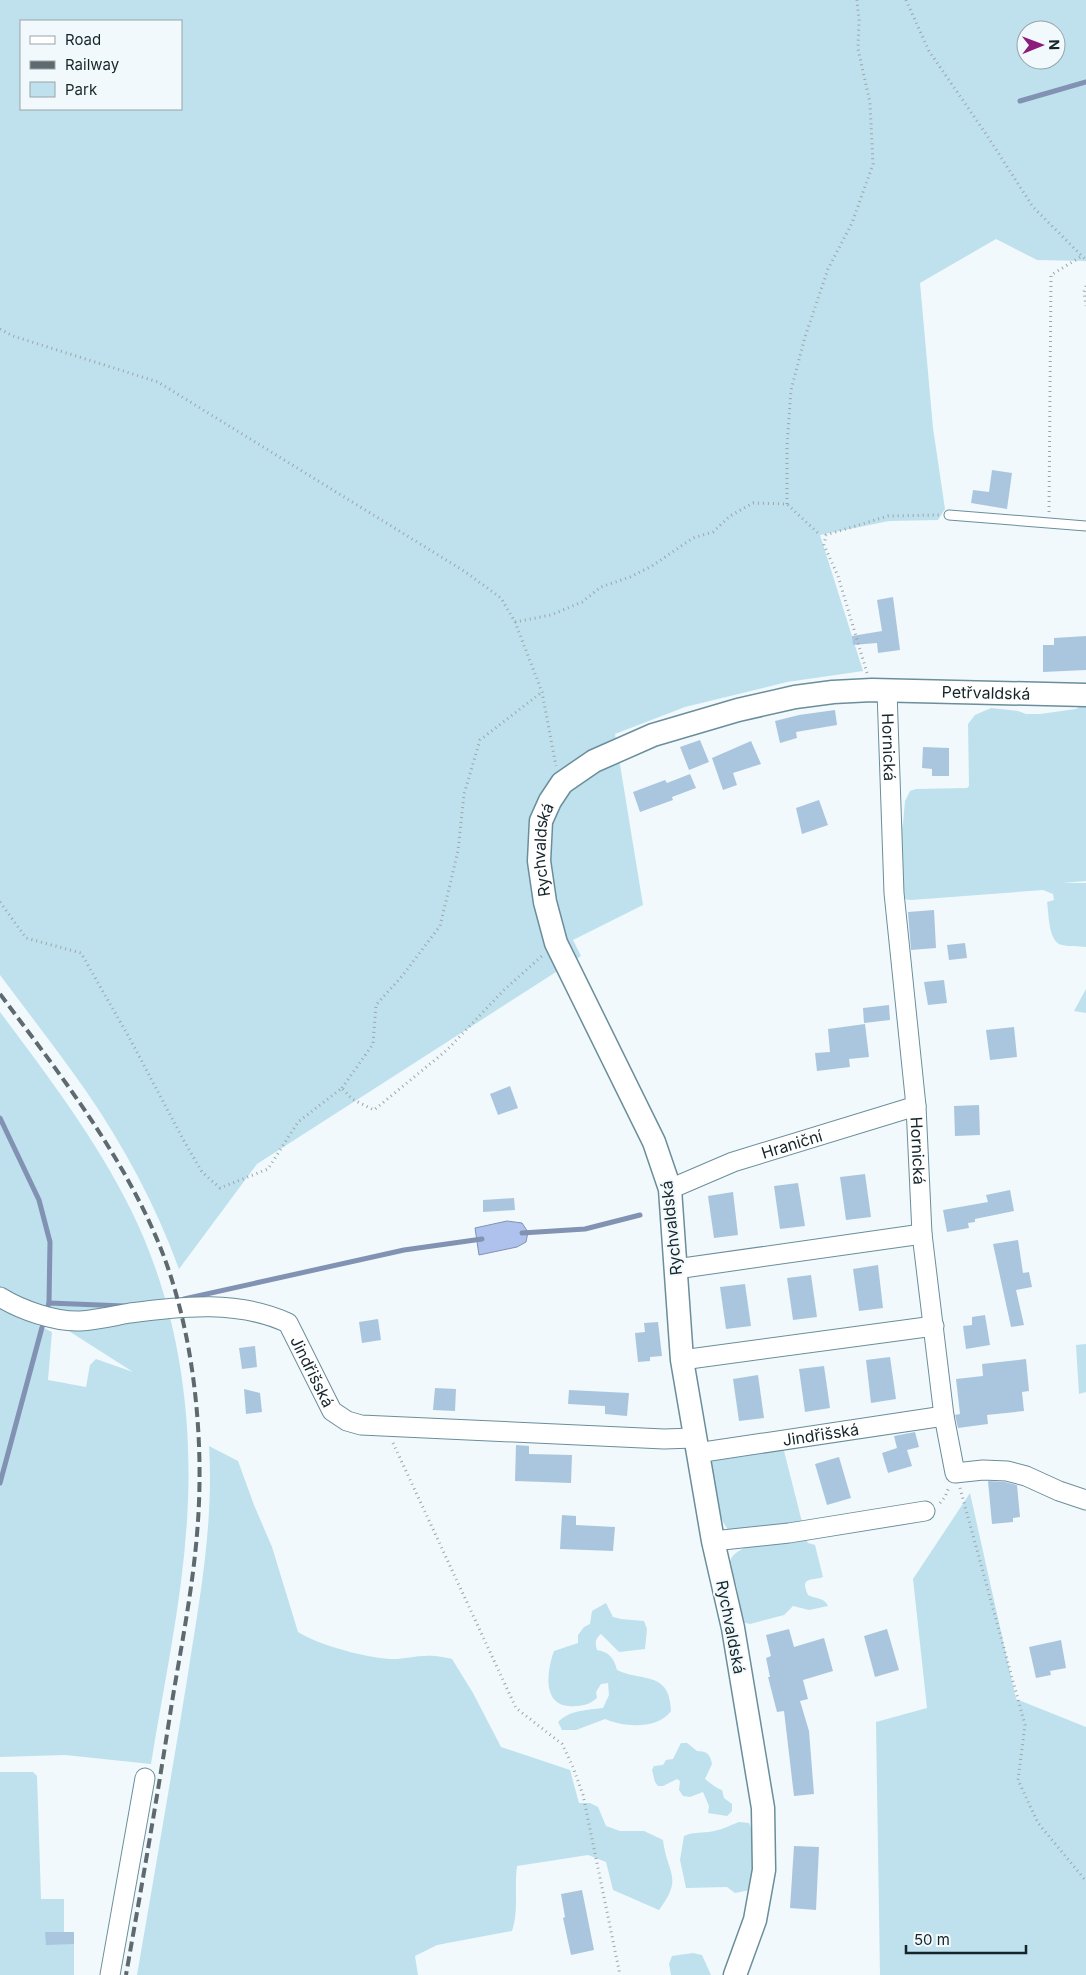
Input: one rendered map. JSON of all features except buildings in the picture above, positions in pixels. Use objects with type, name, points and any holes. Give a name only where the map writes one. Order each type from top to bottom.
[{"type":"street","name":"Petřvaldská","points":[[887,690],[1086,694]]},
{"type":"street","name":"Rychvaldská","points":[[735,1975],[754,1920],[764,1870],[763,1808],[733,1628],[713,1541],[695,1446],[682,1360],[670,1189],[654,1142],[556,943],[544,902],[539,861],[542,821],[550,800],[562,783],[602,758],[653,735],[714,716],[795,697],[834,692],[887,690]]},
{"type":"street","name":"Hornická","points":[[887,690],[894,893],[916,1106],[922,1234],[944,1416],[955,1473]]},
{"type":"street","name":"Hraniční","points":[[670,1189],[733,1162],[916,1106]]},
{"type":"street","points":[[676,1269],[922,1234]]},
{"type":"street","name":"Jindřišská","points":[[0,1297],[15,1306],[51,1317],[79,1321],[148,1311],[207,1306],[251,1310],[274,1316],[288,1323],[332,1411],[348,1421],[361,1425],[664,1439],[695,1446],[944,1416]]},
{"type":"street","points":[[682,1360],[934,1326]]},
{"type":"street","points":[[955,1473],[1007,1470],[1086,1500]]},
{"type":"street","points":[[713,1541],[789,1533],[925,1512]]},
{"type":"street","points":[[110,1975],[146,1778]]},
{"type":"lane","points":[[949,515],[1086,526]]},
{"type":"path","points":[[787,504],[787,446],[791,390],[805,337],[828,269],[852,223],[873,164],[870,103],[858,50],[859,20],[857,0]]},
{"type":"path","points":[[906,0],[928,51],[1034,207],[1086,260]]},
{"type":"path","points":[[1049,522],[1051,275],[1082,256]]},
{"type":"path","points":[[1086,286],[1084,292],[1086,306]]},
{"type":"path","points":[[0,329],[14,336],[158,382],[464,571],[501,598],[514,622],[542,692],[554,760],[562,783]]},
{"type":"path","points":[[514,622],[551,615],[582,602],[601,587],[645,569],[693,538],[713,532],[730,516],[753,503],[787,504],[820,535]]},
{"type":"path","points":[[862,660],[838,576],[824,545],[826,535],[888,516],[949,515]]},
{"type":"path","points":[[0,902],[26,938],[81,953],[202,1172],[220,1188],[268,1169],[298,1122],[342,1088],[373,1044],[376,1004],[403,975],[440,926],[458,851],[464,794],[480,740],[542,692]]},
{"type":"path","points":[[342,1088],[352,1099],[374,1110],[447,1050],[504,990],[556,943]]},
{"type":"path","points":[[383,1426],[395,1445],[516,1708],[562,1744],[574,1767],[583,1795],[620,1975]]},
{"type":"path","points":[[925,1512],[936,1508],[945,1497],[955,1473]]},
{"type":"path","points":[[955,1473],[1025,1724],[1018,1780],[1038,1823],[1086,1881]]},
{"type":"green space","points":[[0,0],[1086,0],[1086,261],[1037,260],[996,239],[920,283],[933,428],[945,509],[938,520],[889,521],[820,535],[863,671],[787,682],[685,707],[615,734],[643,905],[573,940],[581,956],[257,1164],[179,1269],[160,1222],[138,1177],[113,1133],[76,1076],[0,975]]},
{"type":"green space","points":[[1086,704],[1086,881],[1062,883],[1086,883],[1086,947],[1057,943],[1050,927],[1047,902],[1054,900],[1053,894],[1043,890],[911,900],[903,899],[899,839],[903,824],[905,801],[910,791],[916,789],[967,788],[969,786],[968,724],[975,715],[991,708],[1018,711],[1026,714],[1040,714],[1076,709]]},
{"type":"green space","points":[[1086,989],[1086,1013],[1074,1011]]},
{"type":"green space","points":[[0,1012],[87,1133],[131,1210],[161,1284],[179,1361],[188,1441],[189,1480],[185,1551],[177,1612],[151,1764],[65,1755],[0,1757],[0,1307],[52,1332],[48,1380],[86,1387],[90,1365],[96,1359],[133,1372],[0,1287]]},
{"type":"green space","points":[[1086,1344],[1086,1392],[1079,1394],[1076,1345]]},
{"type":"green space","points":[[209,1446],[238,1461],[272,1547],[298,1632],[319,1642],[361,1655],[387,1659],[432,1656],[452,1659],[473,1693],[501,1747],[570,1770],[579,1803],[590,1803],[598,1807],[606,1826],[620,1831],[644,1831],[663,1840],[672,1882],[667,1899],[659,1910],[613,1890],[606,1862],[588,1855],[517,1866],[516,1907],[512,1931],[437,1945],[415,1956],[418,1975],[137,1975],[201,1593],[209,1505]]},
{"type":"green space","points":[[783,1447],[803,1526],[731,1532],[722,1519],[715,1498],[711,1475],[713,1459]]},
{"type":"green space","points":[[970,1493],[1016,1699],[1086,1727],[1086,1975],[880,1975],[876,1722],[927,1708],[913,1579]]},
{"type":"green space","points":[[804,1537],[808,1543],[815,1545],[823,1577],[806,1582],[808,1595],[822,1600],[828,1606],[809,1610],[793,1606],[784,1615],[750,1624],[742,1622],[737,1588],[730,1568],[730,1562],[734,1555],[741,1550],[762,1543]]},
{"type":"green space","points":[[606,1603],[613,1617],[644,1621],[647,1629],[645,1649],[619,1652],[601,1634],[596,1641],[597,1650],[605,1652],[610,1656],[617,1670],[660,1683],[666,1689],[671,1711],[665,1717],[649,1724],[621,1724],[605,1719],[576,1730],[562,1730],[558,1722],[568,1715],[579,1711],[603,1708],[609,1695],[608,1683],[601,1684],[596,1692],[597,1698],[587,1704],[578,1706],[564,1705],[557,1702],[552,1696],[548,1679],[554,1651],[578,1643],[578,1635],[584,1627],[590,1624],[592,1611]]},
{"type":"green space","points":[[681,1743],[687,1743],[697,1751],[706,1752],[709,1755],[712,1764],[705,1779],[722,1790],[724,1798],[732,1804],[732,1811],[727,1816],[708,1813],[709,1806],[703,1792],[690,1797],[683,1796],[679,1790],[680,1781],[677,1779],[663,1786],[658,1786],[655,1782],[652,1770],[654,1766],[663,1765],[666,1760],[673,1759]]},
{"type":"green space","points":[[0,1772],[33,1772],[37,1776],[41,1899],[64,1899],[64,1932],[74,1932],[74,1975],[0,1975]]},
{"type":"green space","points":[[739,1822],[749,1823],[754,1840],[755,1856],[750,1890],[735,1893],[727,1887],[686,1888],[680,1860],[684,1836],[693,1833],[716,1831]]},
{"type":"green space","points":[[693,1953],[702,1955],[711,1975],[671,1975],[669,1964],[672,1956]]},
{"type":"water","points":[[507,1221],[522,1223],[528,1232],[526,1242],[517,1247],[479,1255],[475,1228]]},
{"type":"waterway","points":[[1020,101],[1086,82]]},
{"type":"waterway","points":[[0,1118],[39,1200],[50,1242],[49,1303]]},
{"type":"waterway","points":[[522,1233],[585,1229],[640,1215]]},
{"type":"waterway","points":[[184,1299],[404,1250],[482,1239]]},
{"type":"waterway","points":[[46,1312],[49,1303],[124,1306]]},
{"type":"waterway","points":[[0,1483],[44,1320]]},
{"type":"railway","points":[[0,994],[108,1145],[144,1210],[171,1276],[188,1345],[194,1380],[199,1452],[198,1521],[194,1567],[126,1975]]}]
